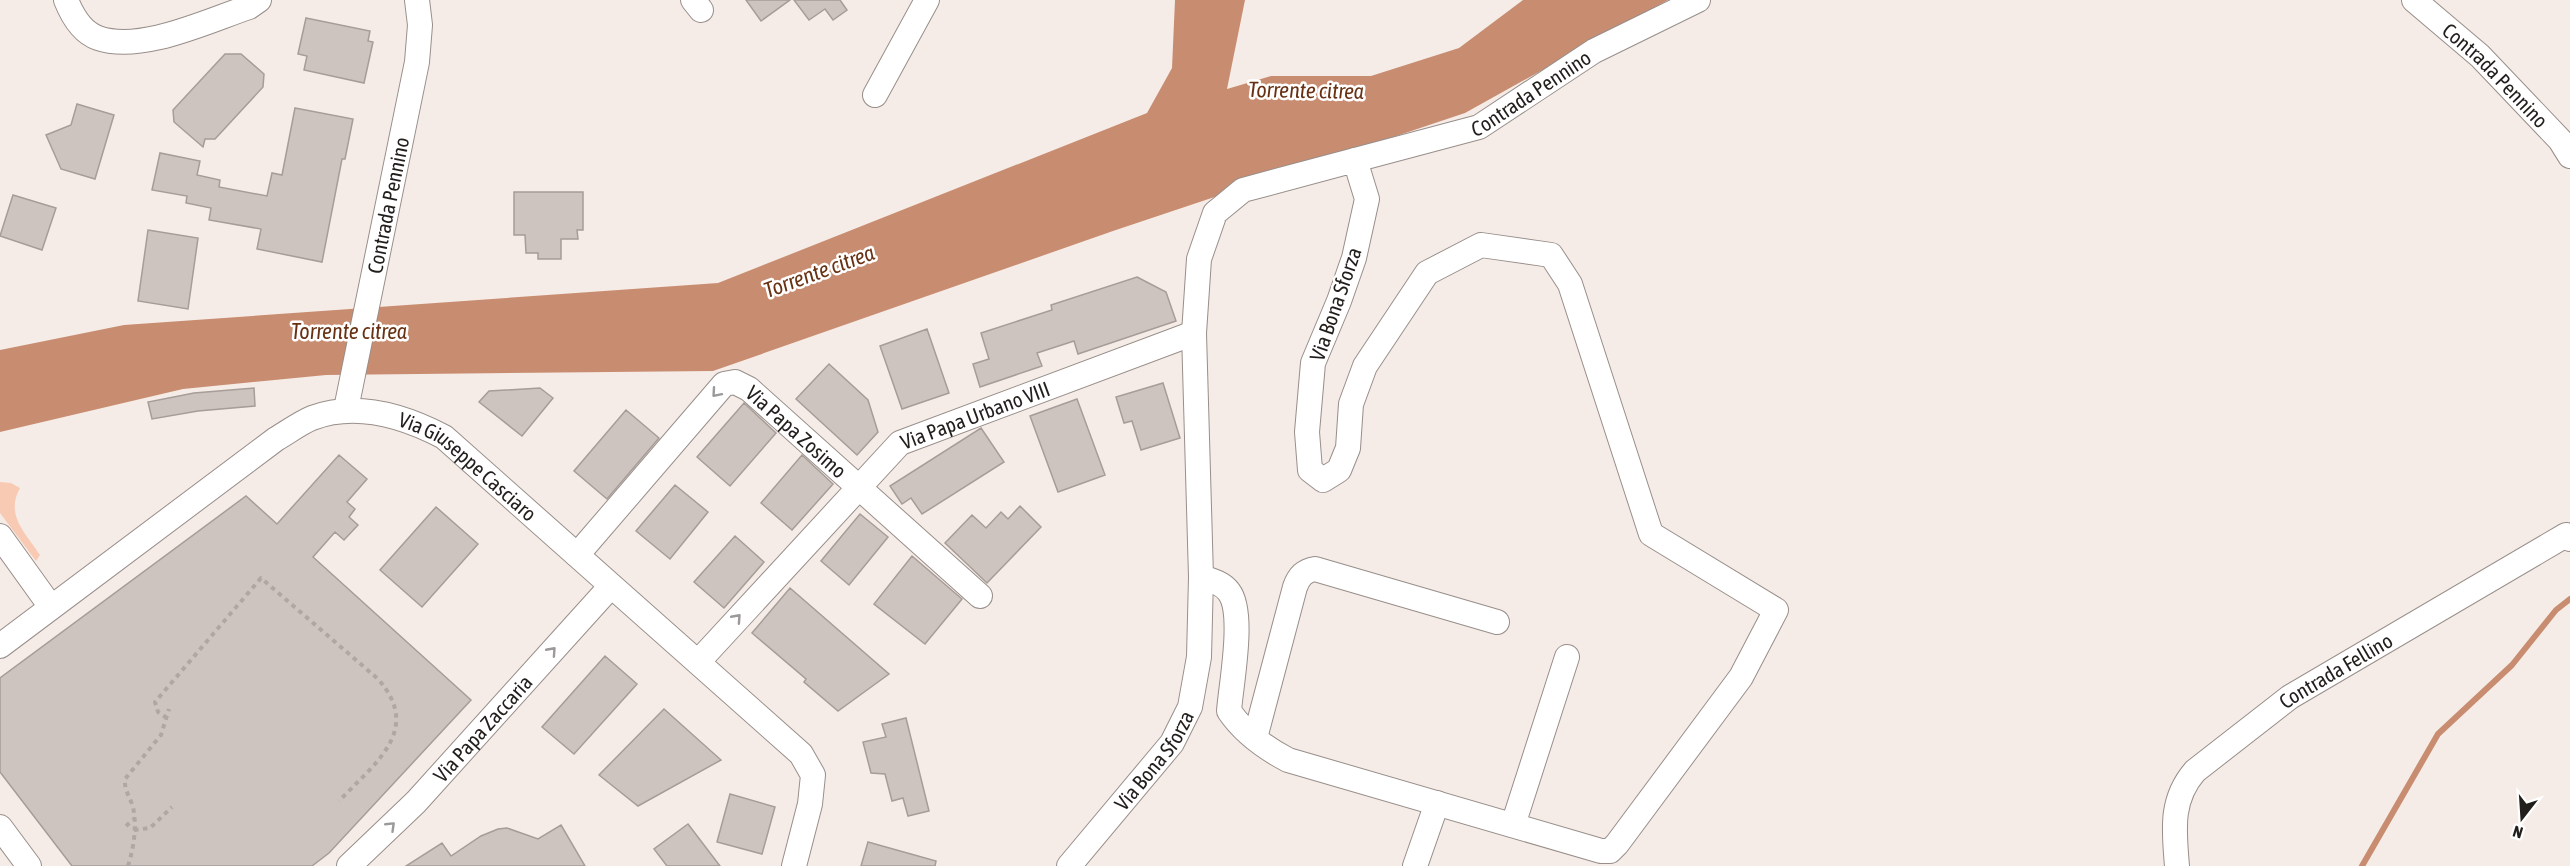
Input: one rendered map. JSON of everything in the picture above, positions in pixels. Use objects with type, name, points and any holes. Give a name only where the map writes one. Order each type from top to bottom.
[{"type":"street","points":[[66,0],[83,29],[97,38],[120,42],[158,37],[249,7],[259,0]]},
{"type":"street","name":"Contrada Pennino","points":[[346,409],[417,62],[420,25],[417,0]]},
{"type":"street","points":[[875,95],[927,0]]},
{"type":"street","name":"Contrada Pennino","points":[[1355,160],[1479,127],[1594,51],[1698,0]]},
{"type":"street","name":"Contrada Pennino","points":[[2414,0],[2505,81],[2560,140],[2570,156]]},
{"type":"street","name":"Via Bona Sforza","points":[[1069,866],[1172,743],[1190,707],[1199,657],[1201,578],[1194,333],[1199,259],[1215,213],[1243,190],[1355,160],[1367,199],[1354,258],[1313,363],[1307,432],[1310,470],[1323,480],[1340,470],[1348,448],[1351,404],[1365,366],[1427,273],[1481,245],[1551,255],[1570,284],[1652,534],[1776,610],[1741,676],[1610,851],[1601,851],[1513,825]]},
{"type":"street","name":"Via Papa Urbano VIII","points":[[698,662],[900,443],[1194,333]]},
{"type":"street","name":"Via Papa Zosimo","points":[[577,555],[724,384],[735,382],[749,389],[980,596]]},
{"type":"street","name":"Via Giuseppe Casciaro","points":[[0,646],[276,439],[311,418],[346,409],[414,421],[444,437],[801,754],[813,775],[810,804],[794,866]]},
{"type":"street","name":"Contrada Fellino","points":[[2176,866],[2173,822],[2184,783],[2195,771],[2290,697],[2569,535]]},
{"type":"street","points":[[0,536],[51,607]]},
{"type":"street","points":[[1255,738],[1297,580],[1307,571],[1316,569],[1497,622]]},
{"type":"street","points":[[1201,578],[1216,582],[1229,591],[1235,603],[1236,621],[1230,711],[1238,723],[1255,738],[1288,760],[1513,825],[1567,657]]},
{"type":"street","name":"Via Papa Zaccaria","points":[[349,866],[416,802],[611,586]]},
{"type":"street","points":[[1415,866],[1437,803]]},
{"type":"street","points":[[0,826],[29,866]]},
{"type":"path","points":[[167,718],[158,712],[155,702],[261,578],[378,679],[390,692],[397,707],[397,731],[388,746],[339,801]]},
{"type":"path","points":[[128,866],[135,818],[124,786],[125,779],[155,744],[170,710]]},
{"type":"path","points":[[134,830],[150,828],[172,807]]},
{"type":"path","points":[[126,826],[135,818]]},
{"type":"shaded area","points":[[0,482],[11,483],[20,488],[16,498],[16,515],[23,531],[40,555],[36,561],[0,513]]},
{"type":"water","name":"Torrente citrea","points":[[1175,0],[1245,0],[1227,89],[1271,76],[1371,76],[1459,48],[1523,0],[1668,0],[1465,113],[1113,231],[713,371],[326,375],[183,389],[0,432],[0,350],[124,325],[718,283],[1147,113],[1172,68]]},
{"type":"building","points":[[746,0],[790,0],[761,21]]},
{"type":"building","points":[[794,0],[840,0],[847,10],[833,20],[825,9],[809,20]]},
{"type":"building","points":[[306,18],[370,31],[368,41],[373,42],[364,83],[304,70],[307,56],[298,54]]},
{"type":"building","points":[[225,54],[241,54],[264,74],[263,87],[215,139],[205,139],[203,147],[174,122],[173,110]]},
{"type":"building","points":[[77,104],[114,115],[95,179],[61,169],[46,135],[71,125]]},
{"type":"building","points":[[295,108],[353,119],[345,159],[342,159],[322,262],[257,249],[261,229],[209,220],[211,208],[186,203],[187,196],[152,190],[160,153],[200,161],[197,175],[220,180],[219,187],[267,196],[272,173],[282,175]]},
{"type":"building","points":[[514,192],[583,192],[583,230],[577,230],[578,239],[561,239],[561,259],[538,259],[538,253],[526,253],[525,235],[514,235]]},
{"type":"building","points":[[13,195],[56,208],[42,250],[0,236]]},
{"type":"building","points":[[148,230],[198,238],[188,309],[138,301]]},
{"type":"building","points":[[1137,277],[1166,292],[1176,321],[1078,354],[1074,341],[1037,353],[1042,366],[980,387],[973,364],[989,359],[981,333],[1052,310],[1051,305]]},
{"type":"building","points":[[927,329],[949,393],[902,409],[880,346]]},
{"type":"building","points":[[829,364],[868,400],[878,432],[857,455],[796,399]]},
{"type":"building","points":[[1163,383],[1180,438],[1141,450],[1132,421],[1124,423],[1116,397]]},
{"type":"building","points":[[254,388],[255,406],[198,411],[152,419],[148,402],[194,393]]},
{"type":"building","points":[[540,388],[553,398],[522,436],[479,402],[489,391]]},
{"type":"building","points":[[1077,399],[1105,475],[1058,492],[1030,416]]},
{"type":"building","points":[[744,403],[776,433],[730,486],[697,457]]},
{"type":"building","points":[[626,410],[659,438],[607,499],[574,471]]},
{"type":"building","points":[[981,428],[1004,462],[922,514],[911,498],[902,504],[890,486]]},
{"type":"building","points":[[339,455],[367,479],[347,502],[355,509],[349,517],[358,525],[344,540],[335,532],[313,557],[471,700],[329,853],[312,866],[72,866],[0,772],[0,678],[246,496],[277,524]]},
{"type":"building","points":[[802,455],[833,484],[792,530],[761,503]]},
{"type":"building","points":[[675,485],[708,512],[670,559],[636,531]]},
{"type":"building","points":[[1020,506],[1041,527],[987,583],[945,543],[972,515],[986,528],[1001,512],[1008,519]]},
{"type":"building","points":[[436,507],[478,544],[422,607],[380,570]]},
{"type":"building","points":[[860,514],[888,537],[849,585],[821,561]]},
{"type":"building","points":[[735,536],[764,562],[724,608],[694,582]]},
{"type":"building","points":[[912,556],[962,599],[925,644],[874,604]]},
{"type":"building","points":[[790,588],[889,674],[838,711],[804,682],[806,679],[752,633]]},
{"type":"building","points":[[605,656],[637,684],[574,754],[542,727]]},
{"type":"building","points":[[664,709],[721,760],[638,806],[599,775]]},
{"type":"building","points":[[906,718],[929,811],[908,816],[903,798],[892,801],[885,774],[871,773],[863,742],[886,737],[882,724]]},
{"type":"building","points":[[730,794],[775,807],[762,854],[717,842]]},
{"type":"building","points":[[688,824],[720,866],[667,866],[654,849]]},
{"type":"building","points":[[561,825],[585,866],[406,866],[442,843],[451,856],[481,836],[498,829],[507,828],[538,839]]},
{"type":"building","points":[[868,842],[936,861],[935,866],[861,866]]},
{"type":"waterway","points":[[2362,866],[2438,734],[2512,665],[2556,610],[2570,599]]}]
